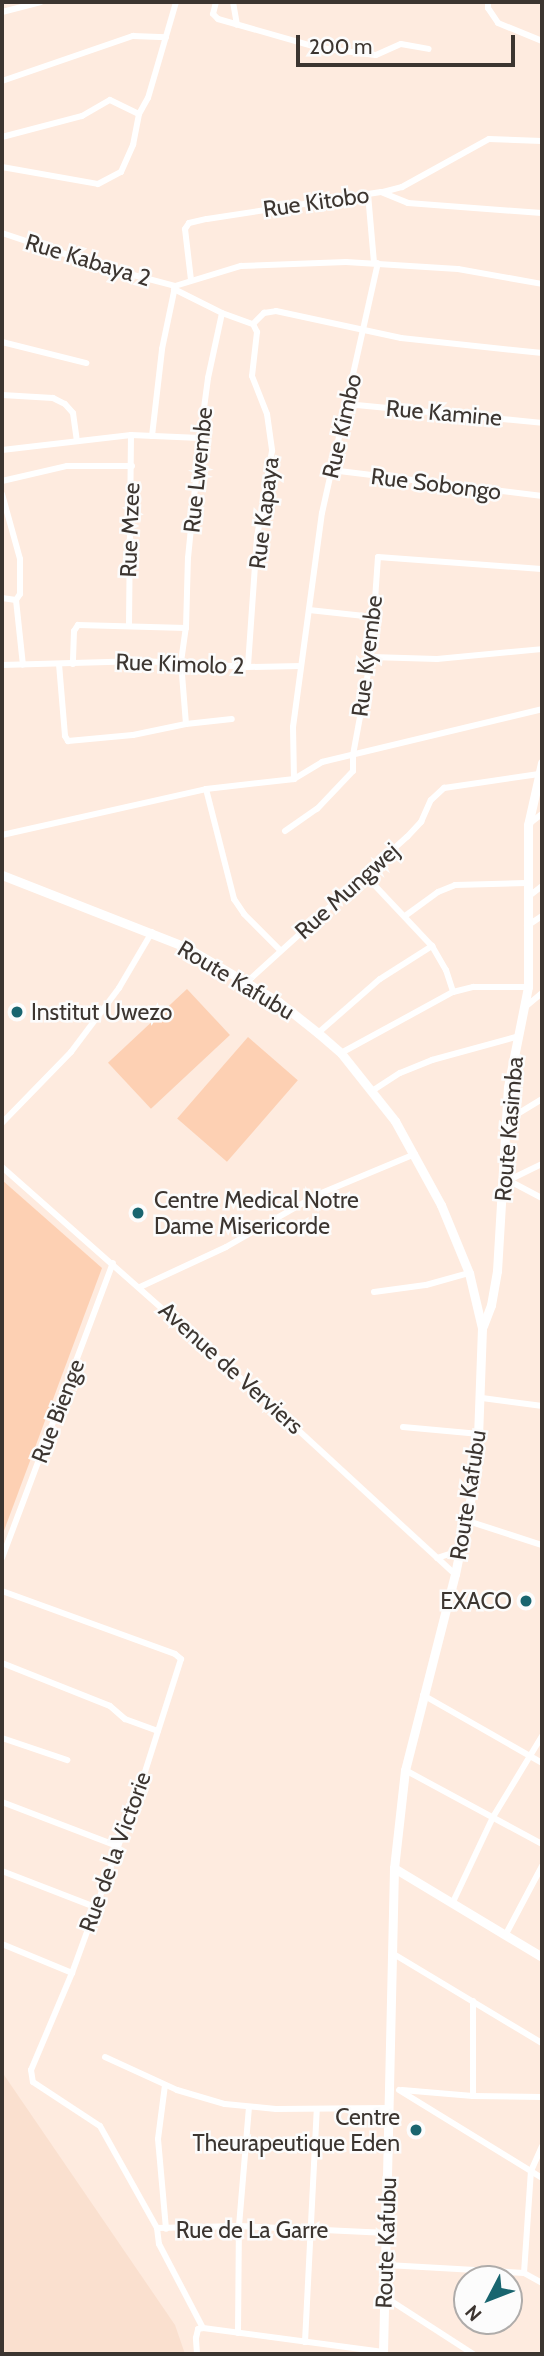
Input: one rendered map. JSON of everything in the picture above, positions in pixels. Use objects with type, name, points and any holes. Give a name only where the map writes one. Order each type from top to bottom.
[{"type":"main road","name":"Route Kasimba","points":[[482,1328],[491,1305],[508,1179],[508,1087],[528,987],[528,825],[542,763]]},
{"type":"main road","name":"Route Kafubu","points":[[2,875],[66,902],[152,932],[215,962],[248,981],[318,1033],[341,1053],[372,1091],[415,1154],[442,1206],[468,1273],[482,1328],[482,1398],[477,1466],[455,1574],[405,1770],[394,1868],[394,2089],[389,2108],[383,2353]]},
{"type":"main road","points":[[394,1868],[542,1957]]},
{"type":"street","points":[[2,12],[41,2]]},
{"type":"street","points":[[2,167],[103,183],[121,172],[129,160],[139,114],[149,98],[176,2]]},
{"type":"street","points":[[216,2],[215,17],[320,48],[376,55],[401,44],[429,49]]},
{"type":"street","points":[[233,2],[237,25]]},
{"type":"street","points":[[488,2],[488,8],[498,23],[542,41]]},
{"type":"street","points":[[2,80],[133,36],[166,37]]},
{"type":"street","points":[[2,137],[41,124],[72,119],[110,100],[139,114]]},
{"type":"street","points":[[381,192],[402,187],[489,139],[542,141]]},
{"type":"street","name":"Rue Kitobo","points":[[191,280],[184,235],[189,223],[272,206],[381,192],[408,203],[542,213]]},
{"type":"street","name":"Rue Kimbo","points":[[293,779],[293,727],[331,470],[365,332],[376,263],[368,194]]},
{"type":"street","name":"Rue Kabaya 2","points":[[2,233],[107,268],[175,287]]},
{"type":"street","points":[[175,287],[241,266],[376,263],[458,269],[542,284]]},
{"type":"street","points":[[175,287],[222,313],[253,324],[268,311],[365,332],[542,353]]},
{"type":"street","points":[[152,436],[162,349],[175,287]]},
{"type":"street","name":"Rue Lwembe","points":[[186,724],[181,662],[186,628],[188,558],[208,377],[222,313]]},
{"type":"street","name":"Rue Kapaya","points":[[248,667],[257,537],[272,452],[267,414],[253,385],[258,340],[253,324]]},
{"type":"street","points":[[2,342],[86,363]]},
{"type":"street","points":[[2,395],[53,398],[65,404],[73,413],[77,441]]},
{"type":"street","name":"Rue Kamine","points":[[346,404],[542,423]]},
{"type":"street","points":[[2,450],[131,435],[200,438]]},
{"type":"street","name":"Rue Mzee","points":[[129,625],[131,435]]},
{"type":"street","points":[[2,481],[67,466],[132,467]]},
{"type":"street","name":"Rue Sobongo","points":[[331,470],[542,496]]},
{"type":"street","points":[[2,494],[20,559],[20,594],[16,600],[23,665]]},
{"type":"street","name":"Rue Kyembe","points":[[285,831],[312,813],[353,771],[353,755],[371,657],[378,557],[542,569]]},
{"type":"street","points":[[2,598],[16,600]]},
{"type":"street","points":[[309,610],[374,617]]},
{"type":"street","points":[[73,664],[74,631],[78,625],[186,628]]},
{"type":"street","points":[[371,657],[437,659],[542,649]]},
{"type":"street","name":"Rue Kimolo 2","points":[[2,665],[181,662],[248,667],[301,666]]},
{"type":"street","points":[[59,664],[65,736],[68,741],[133,735],[186,724],[232,719]]},
{"type":"street","points":[[2,835],[206,789],[293,779],[322,762],[542,709]]},
{"type":"street","name":"Rue Mungwej","points":[[248,981],[421,822],[437,793],[444,788],[538,774]]},
{"type":"street","points":[[206,789],[234,899],[244,914],[280,950]]},
{"type":"street","points":[[528,825],[542,814]]},
{"type":"street","points":[[365,875],[432,946],[446,970],[453,992]]},
{"type":"street","points":[[405,916],[438,892],[455,886],[526,883]]},
{"type":"street","points":[[526,898],[542,887]]},
{"type":"street","points":[[527,926],[542,916]]},
{"type":"street","points":[[2,1123],[71,1052],[119,988],[152,932]]},
{"type":"street","points":[[318,1033],[380,979],[432,946]]},
{"type":"street","points":[[341,1053],[453,992],[473,987],[528,987]]},
{"type":"street","points":[[524,1008],[542,993]]},
{"type":"street","points":[[372,1091],[400,1073],[432,1060],[519,1036]]},
{"type":"street","points":[[506,1121],[542,1099]]},
{"type":"street","points":[[140,1287],[226,1247],[319,1194],[415,1154]]},
{"type":"street","points":[[508,1179],[542,1164]]},
{"type":"street","name":"Avenue de Verviers","points":[[2,1167],[140,1287],[455,1574]]},
{"type":"street","points":[[508,1179],[542,1198]]},
{"type":"street","name":"Rue Bienge","points":[[2,1558],[113,1263]]},
{"type":"street","points":[[374,1292],[406,1289],[468,1273]]},
{"type":"street","points":[[482,1398],[542,1406]]},
{"type":"street","points":[[403,1427],[480,1434]]},
{"type":"street","points":[[465,1520],[542,1545]]},
{"type":"street","points":[[437,1558],[459,1551]]},
{"type":"street","name":"Rue de la Victorie","points":[[2,1591],[181,1659],[72,1973],[31,2073]]},
{"type":"street","points":[[2,1663],[110,1706],[125,1719],[158,1731]]},
{"type":"street","points":[[424,1695],[542,1763]]},
{"type":"street","points":[[453,1902],[494,1817],[542,1735]]},
{"type":"street","points":[[2,1738],[67,1759]]},
{"type":"street","points":[[405,1770],[542,1844]]},
{"type":"street","points":[[2,1802],[117,1846]]},
{"type":"street","points":[[506,1934],[542,1866]]},
{"type":"street","points":[[2,1871],[95,1907]]},
{"type":"street","points":[[2,1944],[72,1973]]},
{"type":"street","points":[[392,1953],[542,2043]]},
{"type":"street","points":[[473,2001],[473,2096]]},
{"type":"street","points":[[105,2057],[199,2098],[249,2107],[389,2108]]},
{"type":"street","name":"Rue de La Garre","points":[[31,2073],[36,2085],[64,2105],[86,2114],[103,2129],[157,2228],[239,2226],[388,2233]]},
{"type":"street","points":[[165,2085],[158,2139],[166,2229]]},
{"type":"street","points":[[394,2089],[473,2096],[542,2097]]},
{"type":"street","points":[[394,2089],[542,2178]]},
{"type":"street","points":[[238,2333],[239,2226],[249,2107]]},
{"type":"street","points":[[304,2342],[317,2109]]},
{"type":"street","points":[[524,2273],[531,2171],[542,2146]]},
{"type":"street","points":[[157,2228],[159,2244],[202,2328]]},
{"type":"street","points":[[387,2264],[524,2273],[542,2283]]},
{"type":"street","points":[[385,2297],[473,2354]]},
{"type":"street","points":[[197,2354],[196,2338],[198,2329],[202,2328],[383,2353]]},
{"type":"shaded area","points":[[187,989],[230,1035],[151,1109],[108,1063]]},
{"type":"shaded area","points":[[248,1037],[298,1080],[227,1162],[177,1119]]},
{"type":"shaded area","points":[[2,1180],[102,1268],[2,1536]]},
{"type":"shaded area","points":[[2,2072],[175,2325],[185,2354],[2,2354]]},
{"type":"place","name":"Institut Uwezo","points":[[17,1012]]},
{"type":"place","name":"Centre Medical Notre Dame Misericorde","points":[[138,1213]]},
{"type":"place","name":"EXACO","points":[[526,1601]]},
{"type":"place","name":"Centre Theurapeutique Eden","points":[[416,2130]]}]
